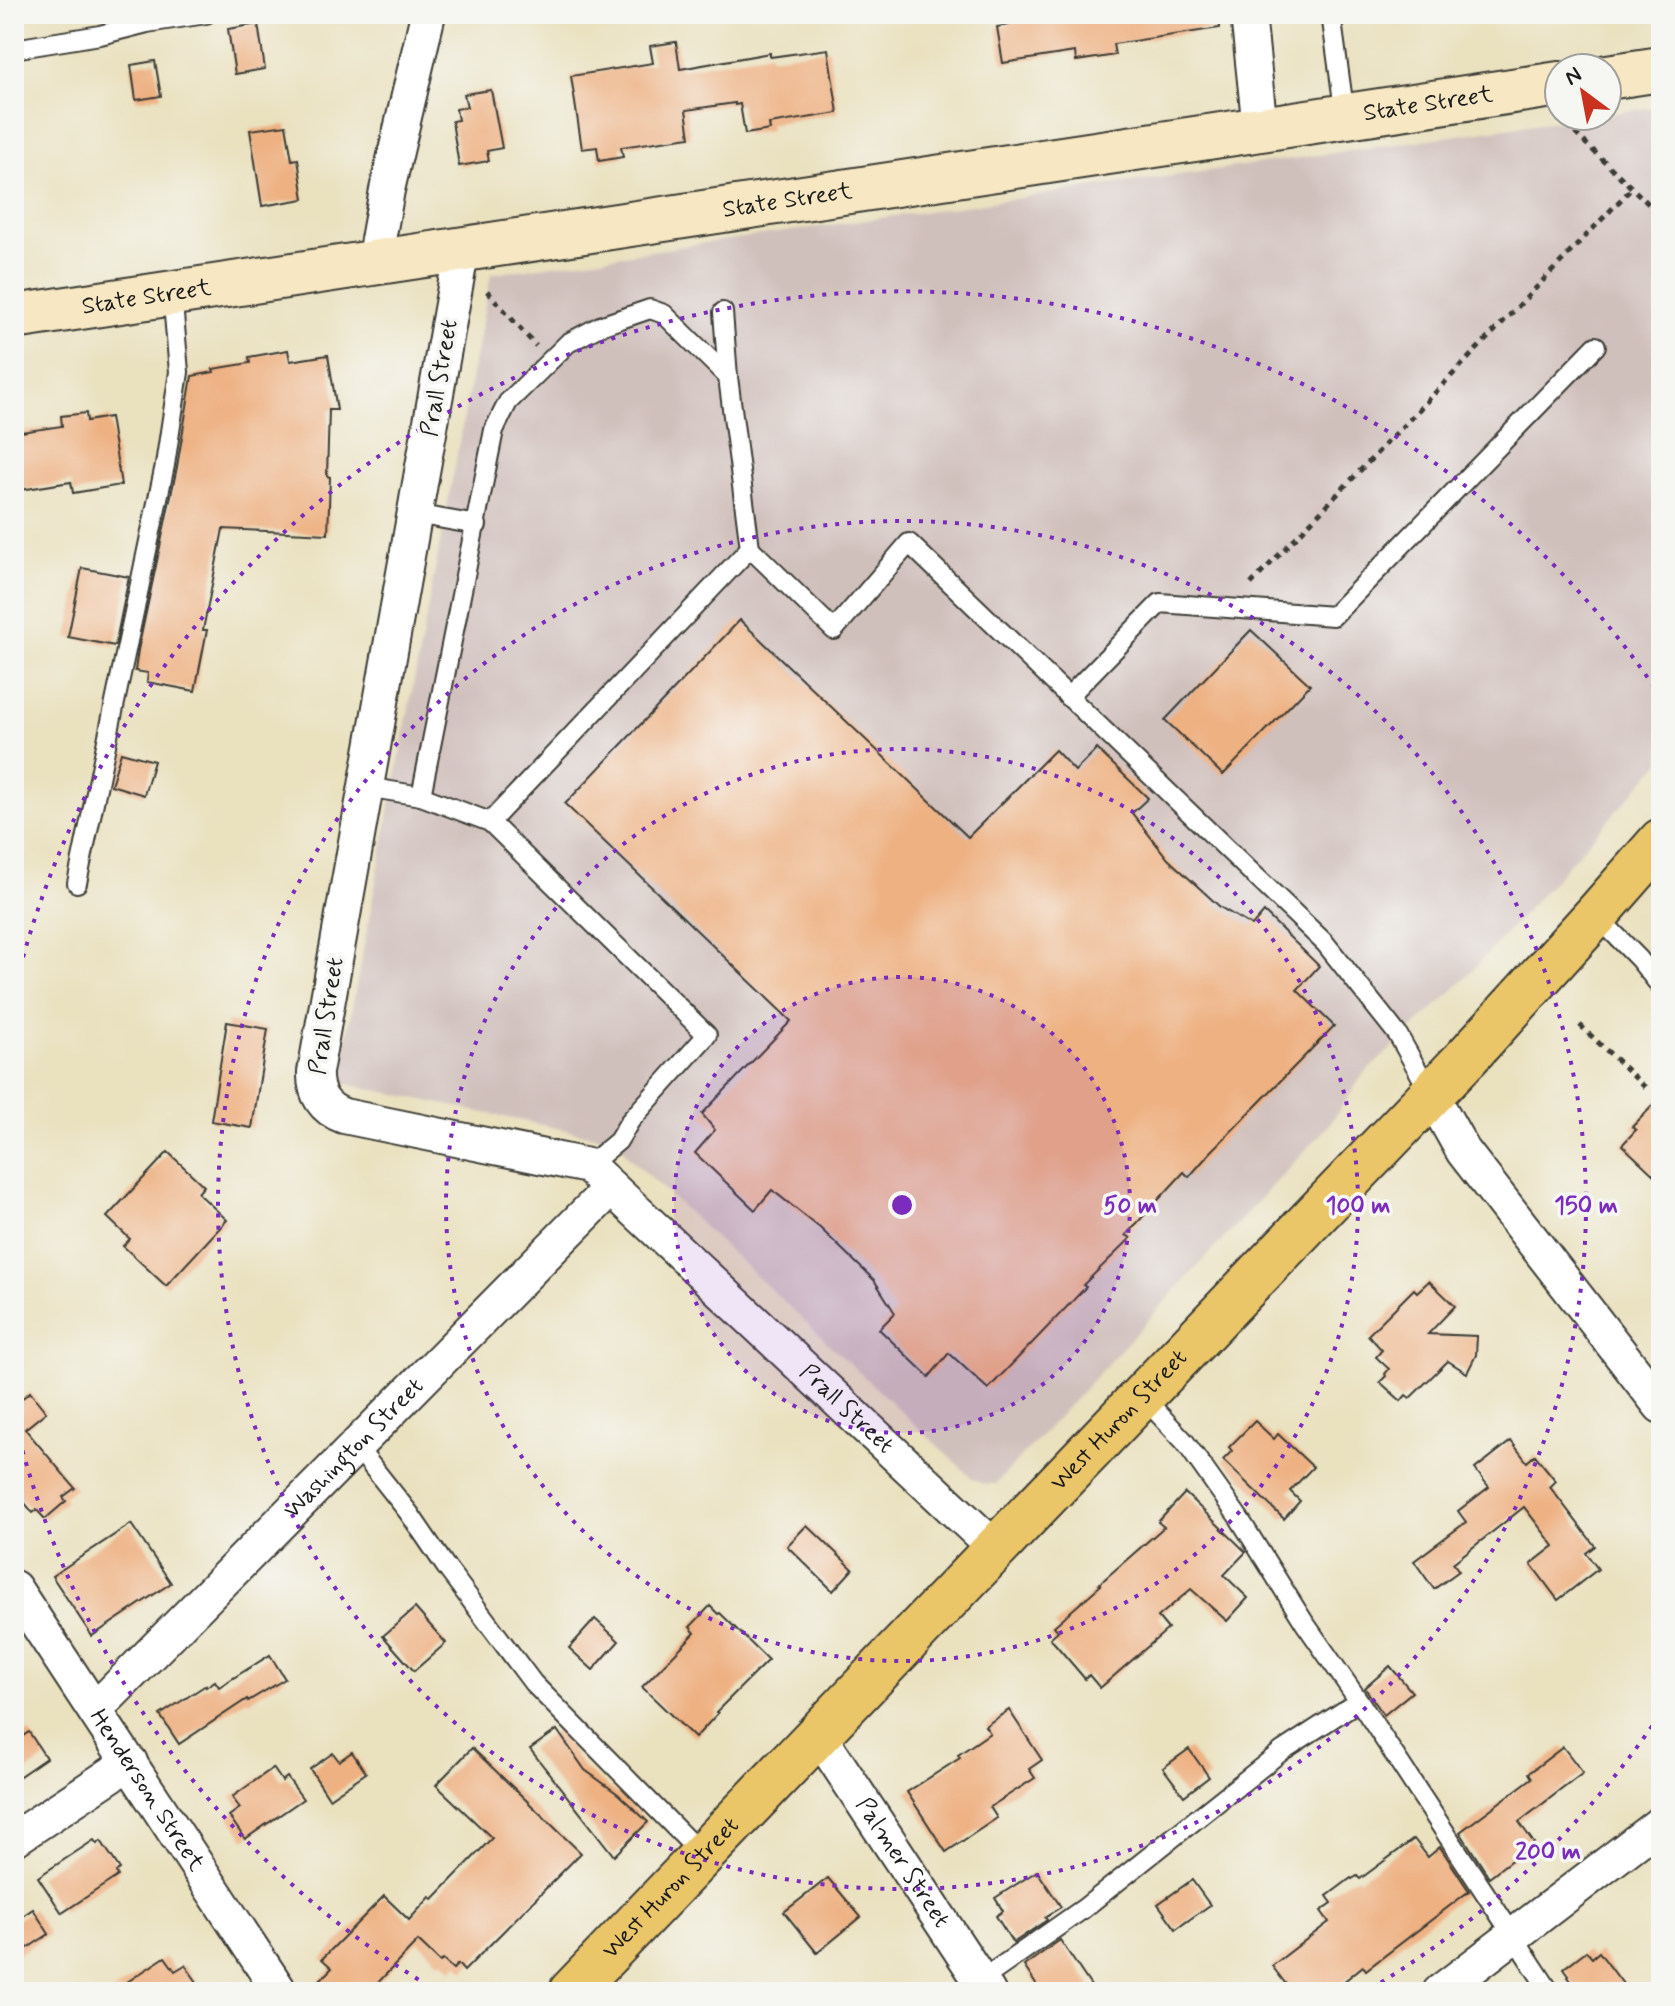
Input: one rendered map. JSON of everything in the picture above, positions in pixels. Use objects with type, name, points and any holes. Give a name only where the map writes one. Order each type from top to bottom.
[{"type":"highway","name":"West Huron Street","points":[[571,1992],[1431,1094],[1661,841]]},
{"type":"main road","points":[[1623,75],[1661,69]]},
{"type":"main road","name":"State Street","points":[[14,317],[1543,86]]},
{"type":"street","points":[[374,262],[387,190],[428,14]]},
{"type":"street","points":[[1252,15],[1260,129]]},
{"type":"street","name":"Prall Street","points":[[462,248],[315,1072],[320,1099],[328,1108],[344,1116],[600,1177],[996,1549]]},
{"type":"street","points":[[1431,1094],[1463,1151],[1661,1406]]},
{"type":"street","name":"Washington Street","points":[[95,1710],[356,1446],[600,1177]]},
{"type":"street","name":"Henderson Street","points":[[14,1588],[280,1992]]},
{"type":"street","name":"Palmer Street","points":[[818,1734],[984,1986]]},
{"type":"street","points":[[14,1839],[130,1762]]},
{"type":"street","points":[[1440,1992],[1661,1823]]},
{"type":"lane","points":[[14,49],[100,35],[148,19],[206,14]]},
{"type":"lane","points":[[1331,14],[1345,116]]},
{"type":"lane","points":[[77,883],[165,465],[179,372],[172,292]]},
{"type":"lane","points":[[421,796],[494,430],[508,402],[568,343],[600,326],[650,309],[664,314],[728,377]]},
{"type":"lane","points":[[723,312],[728,377],[750,548],[834,630],[909,543],[1325,943],[1398,1035],[1431,1094]]},
{"type":"lane","points":[[1068,697],[1160,603],[1333,616],[1596,346]]},
{"type":"lane","points":[[415,514],[477,525]]},
{"type":"lane","points":[[490,822],[750,548]]},
{"type":"lane","points":[[366,787],[421,796],[490,822],[707,1035],[630,1121],[600,1177]]},
{"type":"lane","points":[[1596,915],[1639,959],[1661,987]]},
{"type":"lane","points":[[1142,1396],[1185,1442],[1239,1518],[1304,1622],[1550,1992]]},
{"type":"lane","points":[[356,1446],[533,1683],[702,1855]]},
{"type":"lane","points":[[984,1986],[1282,1751],[1359,1701]]},
{"type":"path","points":[[1575,133],[1661,216]]},
{"type":"path","points":[[1251,584],[1632,188]]},
{"type":"path","points":[[484,287],[536,347]]},
{"type":"path","points":[[1580,1025],[1648,1090]]},
{"type":"shaded area","points":[[1661,106],[1661,762],[1460,984],[1363,1075],[1329,1125],[996,1484],[983,1484],[972,1478],[628,1156],[618,1141],[338,1082],[491,274],[1543,123],[1543,132],[1623,132],[1623,112]]},
{"type":"building","points":[[1008,14],[1219,14],[1220,28],[1113,44],[1115,55],[1103,57],[1076,61],[1075,52],[1003,63],[997,27],[1009,25]]},
{"type":"building","points":[[258,24],[265,69],[235,74],[228,29]]},
{"type":"building","points":[[676,42],[680,69],[770,53],[770,57],[828,49],[838,113],[769,124],[770,130],[745,134],[740,104],[735,103],[686,110],[690,137],[621,147],[623,157],[599,161],[597,147],[582,149],[571,76],[653,63],[650,46]]},
{"type":"building","points":[[155,61],[161,96],[136,100],[131,65]]},
{"type":"building","points":[[491,90],[502,148],[487,151],[489,161],[459,166],[452,121],[458,120],[456,109],[467,107],[464,94]]},
{"type":"building","points":[[286,125],[292,160],[298,159],[304,199],[262,206],[250,130]]},
{"type":"building","points":[[288,350],[290,361],[328,355],[337,410],[329,410],[328,534],[223,529],[203,630],[207,630],[195,691],[147,682],[148,673],[135,671],[138,650],[177,467],[192,376],[250,363],[249,357]]},
{"type":"building","points":[[86,413],[87,421],[110,417],[121,485],[73,493],[71,482],[14,491],[14,433],[62,426],[61,416]]},
{"type":"building","points":[[82,568],[129,577],[115,646],[68,637]]},
{"type":"building","points":[[740,620],[968,837],[1055,750],[1075,771],[1097,749],[1148,798],[1132,813],[1168,859],[1220,907],[1252,926],[1264,912],[1319,966],[1297,990],[1334,1026],[1189,1177],[1184,1172],[1126,1235],[1131,1238],[1083,1285],[1086,1287],[988,1389],[949,1353],[929,1377],[879,1329],[895,1313],[874,1280],[820,1228],[772,1190],[755,1210],[695,1153],[715,1130],[702,1114],[791,1021],[565,804]]},
{"type":"building","points":[[1251,630],[1310,685],[1223,775],[1165,720]]},
{"type":"building","points":[[121,752],[154,761],[144,795],[111,785]]},
{"type":"building","points":[[227,1022],[268,1029],[252,1128],[211,1121]]},
{"type":"building","points":[[1661,1097],[1661,1182],[1622,1145],[1636,1130],[1632,1127]]},
{"type":"building","points":[[168,1152],[204,1186],[198,1193],[227,1220],[166,1286],[123,1246],[130,1239],[107,1217]]},
{"type":"building","points":[[1429,1281],[1455,1306],[1428,1334],[1477,1336],[1476,1355],[1467,1373],[1448,1361],[1410,1398],[1406,1395],[1401,1401],[1380,1382],[1389,1369],[1376,1357],[1382,1350],[1368,1335],[1414,1289],[1417,1292]]},
{"type":"building","points":[[30,1392],[46,1412],[25,1429],[75,1488],[63,1497],[66,1501],[45,1519],[37,1510],[33,1513],[14,1490],[14,1405]]},
{"type":"building","points":[[1255,1421],[1274,1439],[1278,1434],[1313,1467],[1290,1491],[1300,1501],[1284,1519],[1223,1460],[1232,1451],[1229,1447]]},
{"type":"building","points":[[1511,1441],[1527,1462],[1535,1455],[1556,1481],[1550,1487],[1595,1546],[1586,1553],[1598,1569],[1558,1600],[1531,1564],[1554,1546],[1524,1507],[1453,1563],[1459,1571],[1434,1589],[1414,1561],[1466,1522],[1458,1511],[1489,1487],[1475,1469]]},
{"type":"building","points":[[1185,1493],[1246,1552],[1224,1575],[1248,1598],[1227,1621],[1191,1589],[1158,1617],[1168,1629],[1100,1688],[1089,1675],[1085,1679],[1050,1638],[1058,1631],[1054,1626],[1164,1527],[1158,1522]]},
{"type":"building","points":[[131,1524],[171,1583],[92,1636],[52,1576]]},
{"type":"building","points":[[807,1525],[853,1569],[833,1591],[787,1546]]},
{"type":"building","points":[[710,1606],[768,1660],[716,1712],[695,1738],[642,1687],[695,1633],[690,1627]]},
{"type":"building","points":[[415,1608],[446,1643],[414,1671],[383,1636]]},
{"type":"building","points":[[595,1619],[619,1641],[593,1670],[569,1648]]},
{"type":"building","points":[[270,1655],[285,1679],[247,1699],[179,1744],[160,1715],[206,1685],[215,1681],[219,1687]]},
{"type":"building","points":[[1390,1666],[1412,1692],[1384,1715],[1365,1688]]},
{"type":"building","points":[[1009,1710],[1042,1760],[1029,1769],[1035,1778],[990,1807],[997,1818],[946,1852],[907,1792],[960,1758],[958,1755],[990,1733],[985,1726]]},
{"type":"building","points":[[557,1730],[585,1770],[618,1794],[648,1822],[614,1856],[530,1749]]},
{"type":"building","points":[[29,1732],[46,1758],[14,1780],[14,1742]]},
{"type":"building","points":[[1563,1747],[1583,1773],[1519,1822],[1534,1843],[1489,1877],[1460,1832],[1532,1778],[1529,1773]]},
{"type":"building","points":[[472,1748],[581,1853],[464,1971],[458,1964],[453,1969],[443,1960],[440,1962],[418,1941],[369,1992],[331,1992],[319,1981],[332,1968],[322,1959],[384,1896],[409,1920],[492,1838],[436,1785]]},
{"type":"building","points":[[1189,1749],[1209,1777],[1184,1796],[1163,1768]]},
{"type":"building","points":[[352,1752],[366,1773],[329,1798],[310,1769],[333,1753],[339,1761]]},
{"type":"building","points":[[273,1768],[282,1781],[287,1777],[303,1799],[245,1839],[229,1816],[240,1808],[232,1797]]},
{"type":"building","points":[[1414,1839],[1428,1857],[1440,1847],[1469,1891],[1366,1970],[1363,1966],[1331,1992],[1292,1992],[1272,1966],[1329,1922],[1321,1911],[1332,1903],[1327,1896],[1351,1878],[1357,1876],[1360,1879]]},
{"type":"building","points":[[94,1840],[97,1844],[101,1841],[120,1869],[116,1872],[118,1876],[62,1913],[38,1877]]},
{"type":"building","points":[[1037,1871],[1061,1907],[1013,1943],[996,1916],[1003,1911],[995,1898]]},
{"type":"building","points":[[828,1878],[861,1917],[817,1953],[784,1912]]},
{"type":"building","points":[[1192,1880],[1210,1905],[1176,1929],[1158,1904]]},
{"type":"building","points":[[33,1909],[49,1934],[14,1957],[14,1922]]},
{"type":"building","points":[[1060,1940],[1095,1992],[1041,1992],[1024,1966]]},
{"type":"building","points":[[1586,1951],[1592,1958],[1599,1952],[1629,1992],[1579,1992],[1564,1968]]},
{"type":"building","points":[[165,1957],[175,1971],[185,1965],[204,1992],[112,1992]]}]
